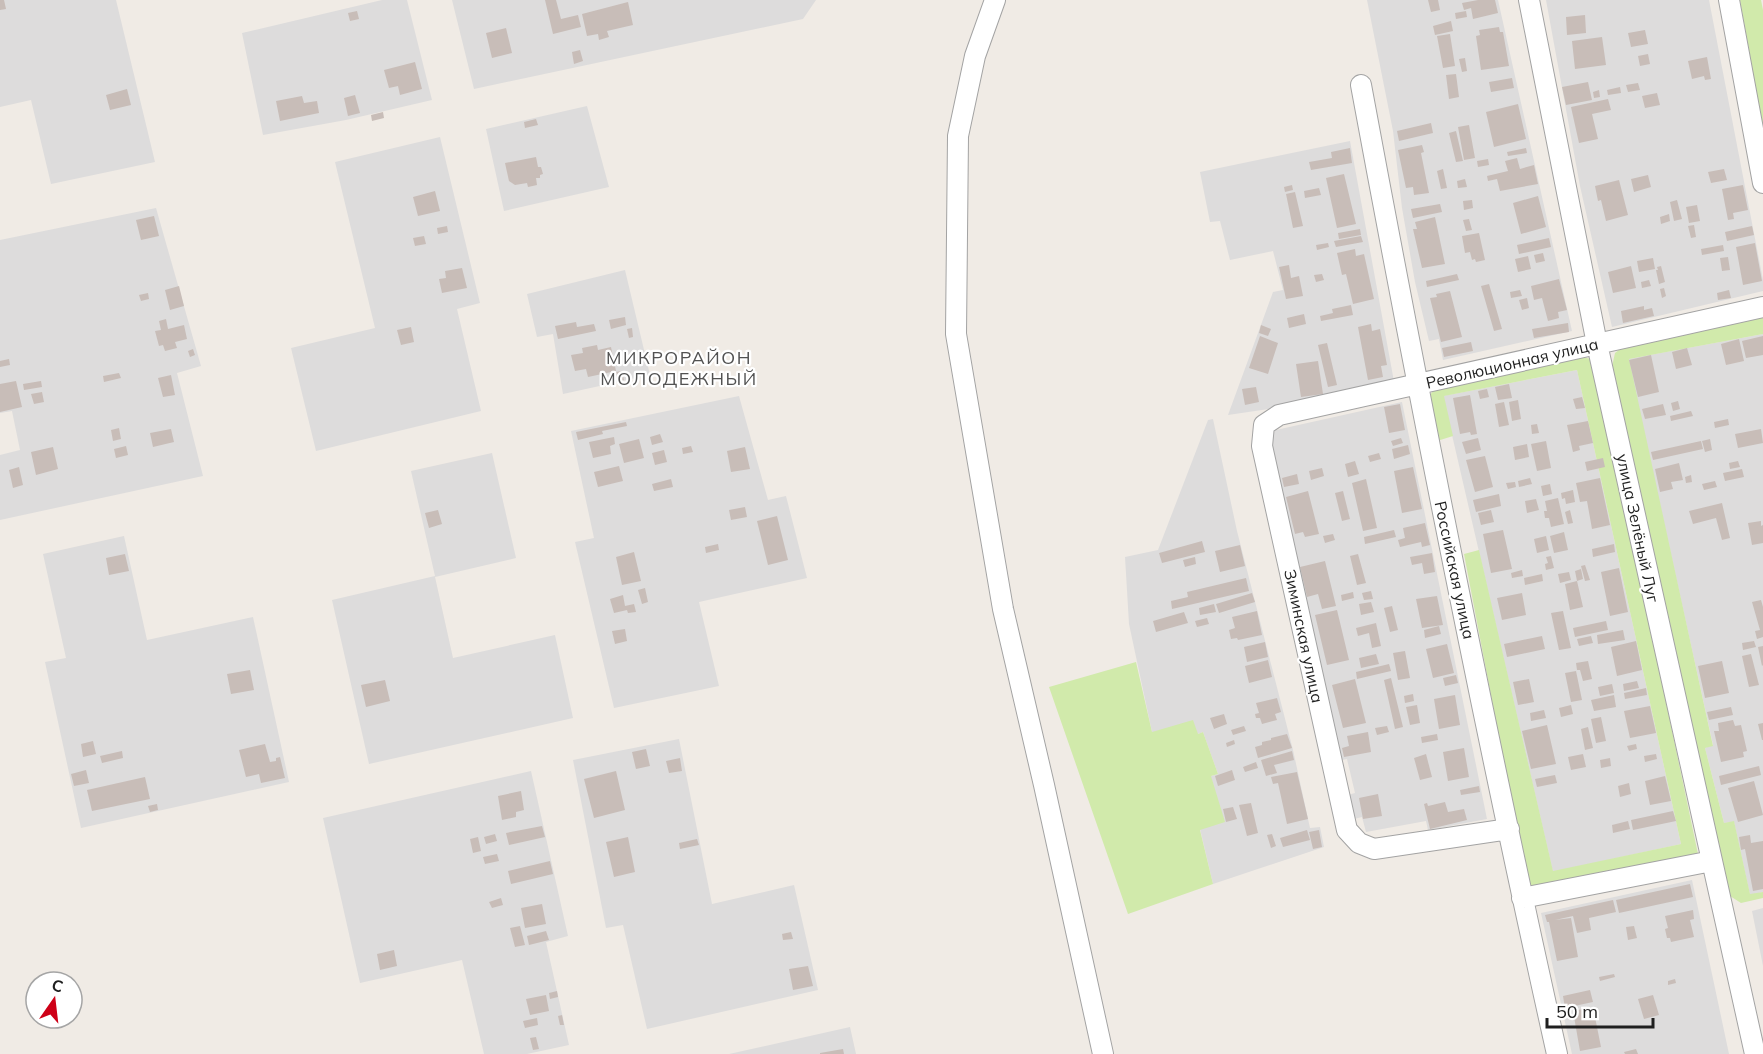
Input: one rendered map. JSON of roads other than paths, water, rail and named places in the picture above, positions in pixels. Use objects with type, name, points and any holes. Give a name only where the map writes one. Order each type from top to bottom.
[{"type":"street","points":[[995,0],[975,56],[958,136],[956,334],[1003,609],[1044,785],[1102,1054]]},
{"type":"street","name":"улица Зелёный Луг","points":[[1529,0],[1597,344],[1755,1054]]},
{"type":"street","points":[[1729,0],[1763,183]]},
{"type":"street","name":"Российская улица","points":[[1361,85],[1417,384],[1522,898],[1557,1054]]},
{"type":"street","name":"Революционная улица","points":[[1264,424],[1279,415],[1763,307]]},
{"type":"street","name":"Зиминская улица","points":[[1264,424],[1262,446],[1347,830],[1359,843],[1374,849],[1509,829]]},
{"type":"street","points":[[1522,898],[1712,861]]},
{"type":"district","name":"МИКРОРАЙОН МОЛОДЕЖНЫЙ","points":[[679,367]]}]
